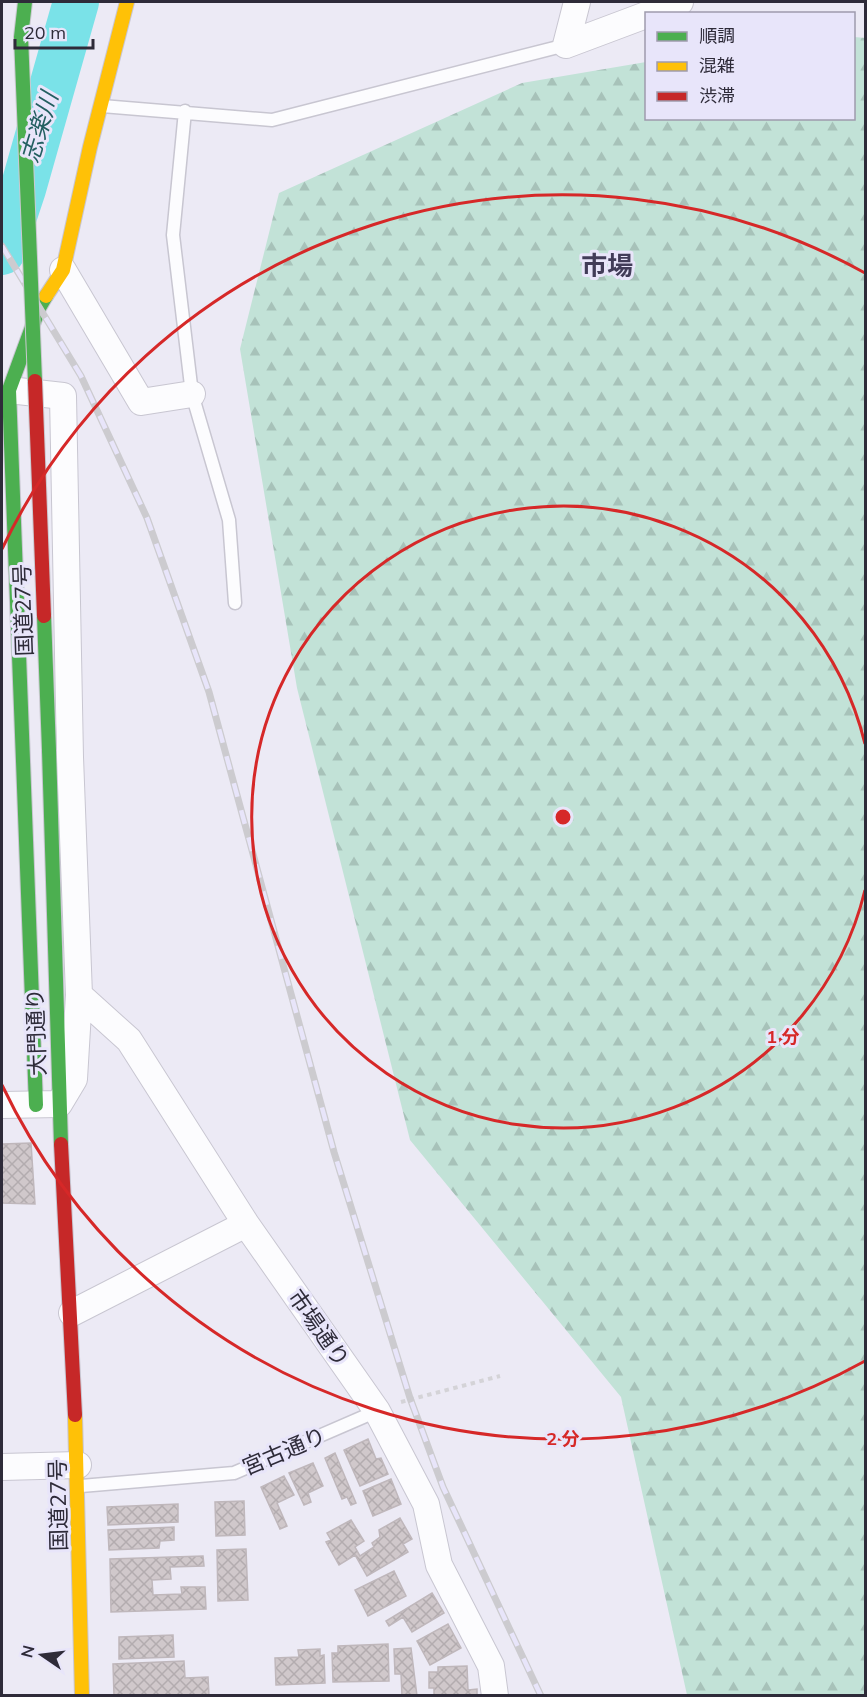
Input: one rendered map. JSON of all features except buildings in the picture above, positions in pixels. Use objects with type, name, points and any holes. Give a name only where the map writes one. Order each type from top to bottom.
[{"type":"main road","name":"国道27号","points":[[25,2],[21,37],[49,750]]},
{"type":"main road","points":[[48,1105],[9,390],[39,308],[63,270],[127,2]]},
{"type":"main road","name":"大門通り","points":[[49,750],[48,1105],[72,1313]]},
{"type":"main road","name":"国道27号","points":[[72,1313],[79,1475],[82,1695]]},
{"type":"street","points":[[566,45],[577,2]]},
{"type":"street","points":[[653,12],[680,2]]},
{"type":"street","points":[[566,45],[645,15]]},
{"type":"street","points":[[63,270],[141,402],[192,394]]},
{"type":"street","points":[[2,1105],[48,1105],[75,1079],[79,995],[69,757],[63,396],[9,390]]},
{"type":"street","name":"市場通り","points":[[79,995],[129,1040],[246,1224],[377,1410],[426,1504],[439,1565],[491,1666],[495,1695]]},
{"type":"street","points":[[72,1313],[246,1224]]},
{"type":"street","name":"宮古通り","points":[[2,1467],[79,1475]]},
{"type":"lane","points":[[101,106],[185,111],[272,120],[566,45]]},
{"type":"lane","points":[[185,111],[173,235],[192,394],[230,520],[234,603]]},
{"type":"lane","name":"宮古通り","points":[[79,1475],[234,1473],[377,1410]]},
{"type":"path","points":[[377,1410],[410,1398],[500,1376]]},
{"type":"green space","points":[[855,37],[866,38],[865,1695],[687,1695],[621,1397],[410,1140],[297,688],[240,349],[279,193],[522,83],[645,62],[645,120],[855,120]]},
{"type":"waterway","name":"志楽川","points":[[2,252],[23,189],[76,2]]},
{"type":"railway","points":[[2,246],[81,376],[147,518],[209,692],[334,1152],[410,1398],[443,1487],[541,1696]]},
{"type":"traffic: fast","points":[[25,2],[21,37],[35,381]]},
{"type":"traffic: fast","points":[[36,1105],[9,390],[39,308],[46,296]]},
{"type":"traffic: fast","points":[[44,616],[49,750]]},
{"type":"traffic: fast","points":[[49,750],[61,1144]]},
{"type":"traffic: slow","points":[[46,296],[63,270],[90,147],[127,2]]},
{"type":"traffic: slow","points":[[75,1415],[82,1696]]},
{"type":"traffic: jam","points":[[35,381],[44,616]]},
{"type":"traffic: jam","points":[[61,1144],[75,1415]]},
{"type":"district","name":"市場","points":[[607,265]]}]
